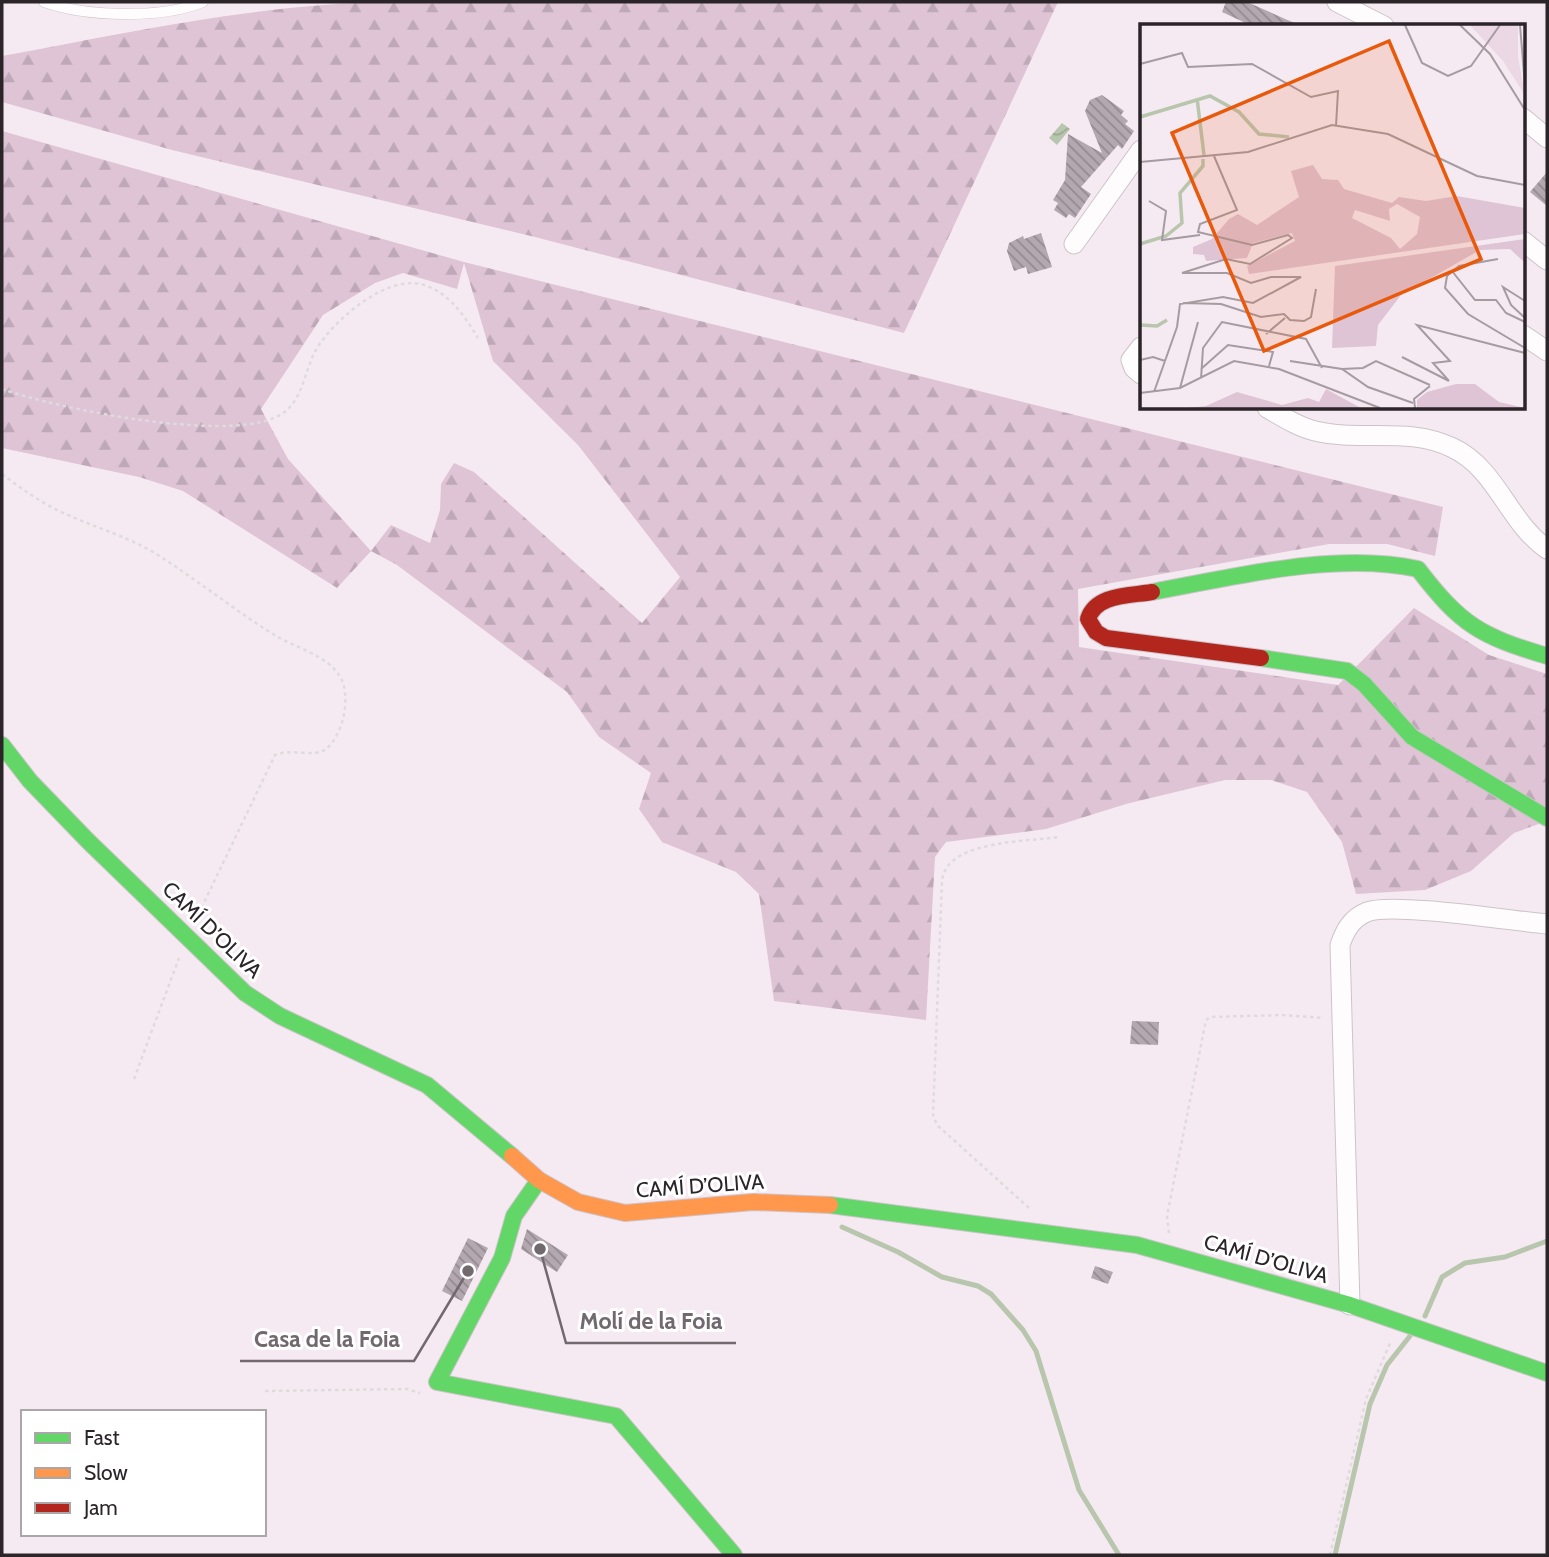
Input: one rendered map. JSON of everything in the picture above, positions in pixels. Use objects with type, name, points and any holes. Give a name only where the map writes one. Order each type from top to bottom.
[{"type":"street","points":[[1337,2],[1380,24]]},
{"type":"street","points":[[1524,119],[1547,138]]},
{"type":"street","points":[[1074,244],[1140,151]]},
{"type":"street","points":[[1524,242],[1547,260]]},
{"type":"street","points":[[1524,336],[1547,351]]},
{"type":"street","points":[[1140,348],[1131,360],[1140,373]]},
{"type":"street","points":[[1270,410],[1298,426],[1315,431],[1398,435],[1433,440],[1452,447],[1486,473],[1513,516],[1547,549]]},
{"type":"street","points":[[1547,656],[1482,633],[1445,604],[1418,569],[1397,564],[1365,563],[1290,571],[1104,600],[1091,610],[1088,619],[1096,632],[1106,638],[1347,671],[1364,684],[1412,737],[1547,818]]},
{"type":"street","name":"CAMÍ D’OLIVA","points":[[2,745],[56,809],[245,993],[280,1016],[426,1085],[539,1180],[578,1202],[625,1213],[714,1204],[791,1202],[1058,1233],[1148,1248],[1350,1305],[1547,1373]]},
{"type":"street","points":[[1350,1305],[1340,945],[1344,934],[1360,916],[1387,909],[1547,924]]},
{"type":"street","points":[[539,1180],[514,1216],[502,1258],[437,1382],[616,1416],[734,1555]]},
{"type":"lane","points":[[44,2],[64,7],[154,15],[203,2]]},
{"type":"path","points":[[2,389],[180,426],[221,427],[276,418],[293,405],[317,349],[336,324],[365,299],[391,287],[413,283],[426,285],[460,310],[478,338]]},
{"type":"path","points":[[2,474],[56,510],[152,552],[275,635],[332,666],[343,683],[345,705],[332,741],[326,749],[314,754],[288,750],[275,755],[187,937],[134,1079]]},
{"type":"path","points":[[1058,1233],[937,1125],[933,1115],[943,872],[953,858],[966,851],[1059,837]]},
{"type":"path","points":[[1171,1236],[1166,1226],[1167,1216],[1206,1020],[1210,1017],[1269,1015],[1342,1019]]},
{"type":"path","points":[[1329,1555],[1366,1399],[1399,1322]]},
{"type":"path","points":[[265,1391],[407,1389],[431,1397],[436,1396],[437,1382]]},
{"type":"green space","points":[[394,2],[1058,2],[904,333],[535,237],[172,150],[2,102],[2,56],[246,13],[295,7]]},
{"type":"green space","points":[[2,131],[464,262],[1443,507],[1435,556],[1387,544],[1329,544],[1078,589],[1079,647],[1338,685],[1414,608],[1489,655],[1547,674],[1547,821],[1514,833],[1471,871],[1425,890],[1356,894],[1342,842],[1307,792],[1271,780],[1225,780],[1126,804],[1046,829],[946,842],[935,857],[926,1020],[774,1001],[759,894],[736,872],[662,842],[639,809],[651,773],[599,737],[567,692],[397,565],[371,551],[337,588],[183,491],[139,477],[2,448]],"holes":[[[464,263],[493,361],[578,445],[680,577],[642,623],[474,472],[454,463],[441,484],[440,510],[430,543],[391,525],[371,551],[288,459],[261,409],[323,315],[375,283],[403,273],[457,289]]]},
{"type":"water","points":[[1062,123],[1070,129],[1057,145],[1049,138]]},
{"type":"building","points":[[1226,2],[1247,2],[1296,24],[1248,24],[1222,12]]},
{"type":"building","points":[[1102,95],[1124,111],[1121,115],[1128,121],[1125,124],[1134,131],[1122,149],[1118,145],[1081,187],[1091,194],[1075,218],[1069,214],[1066,218],[1054,210],[1058,203],[1053,200],[1065,180],[1068,134],[1102,153],[1085,111],[1090,100]]},
{"type":"building","points":[[1547,172],[1547,206],[1530,192]]},
{"type":"building","points":[[1041,233],[1052,267],[1028,274],[1026,267],[1014,271],[1007,251],[1009,243],[1023,236],[1024,239]]},
{"type":"building","points":[[1132,1021],[1159,1022],[1158,1045],[1130,1044]]},
{"type":"building","points":[[527,1229],[568,1255],[557,1272],[521,1249]]},
{"type":"building","points":[[468,1238],[488,1248],[462,1301],[442,1291]]},
{"type":"building","points":[[1095,1266],[1113,1272],[1108,1284],[1091,1278]]},
{"type":"waterway","points":[[842,1227],[898,1252],[942,1277],[978,1286],[991,1294],[1023,1330],[1036,1351],[1079,1490],[1119,1555]]},
{"type":"waterway","points":[[1425,1316],[1442,1277],[1465,1263],[1505,1257],[1547,1241]]},
{"type":"waterway","points":[[1335,1555],[1370,1404],[1387,1365],[1410,1336]]},
{"type":"traffic: fast","points":[[1152,592],[1251,573],[1319,564],[1386,564],[1418,569],[1447,603],[1474,626],[1505,642],[1547,656]]},
{"type":"traffic: fast","points":[[1261,658],[1347,671],[1364,684],[1412,737],[1547,818]]},
{"type":"traffic: fast","points":[[2,745],[30,781],[88,841],[245,993],[280,1016],[427,1085],[512,1156]]},
{"type":"traffic: fast","points":[[539,1180],[514,1216],[502,1258],[437,1382],[616,1416],[734,1555]]},
{"type":"traffic: fast","points":[[830,1205],[1137,1245],[1350,1305],[1547,1373]]},
{"type":"traffic: slow","points":[[512,1156],[539,1180],[578,1202],[625,1213],[753,1202],[830,1205]]},
{"type":"traffic: jam","points":[[1152,592],[1106,601],[1098,605],[1088,619],[1096,632],[1106,638],[1261,658]]},
{"type":"place","name":"Molí de la Foia","points":[[540,1249]]},
{"type":"place","name":"Casa de la Foia","points":[[468,1271]]}]
